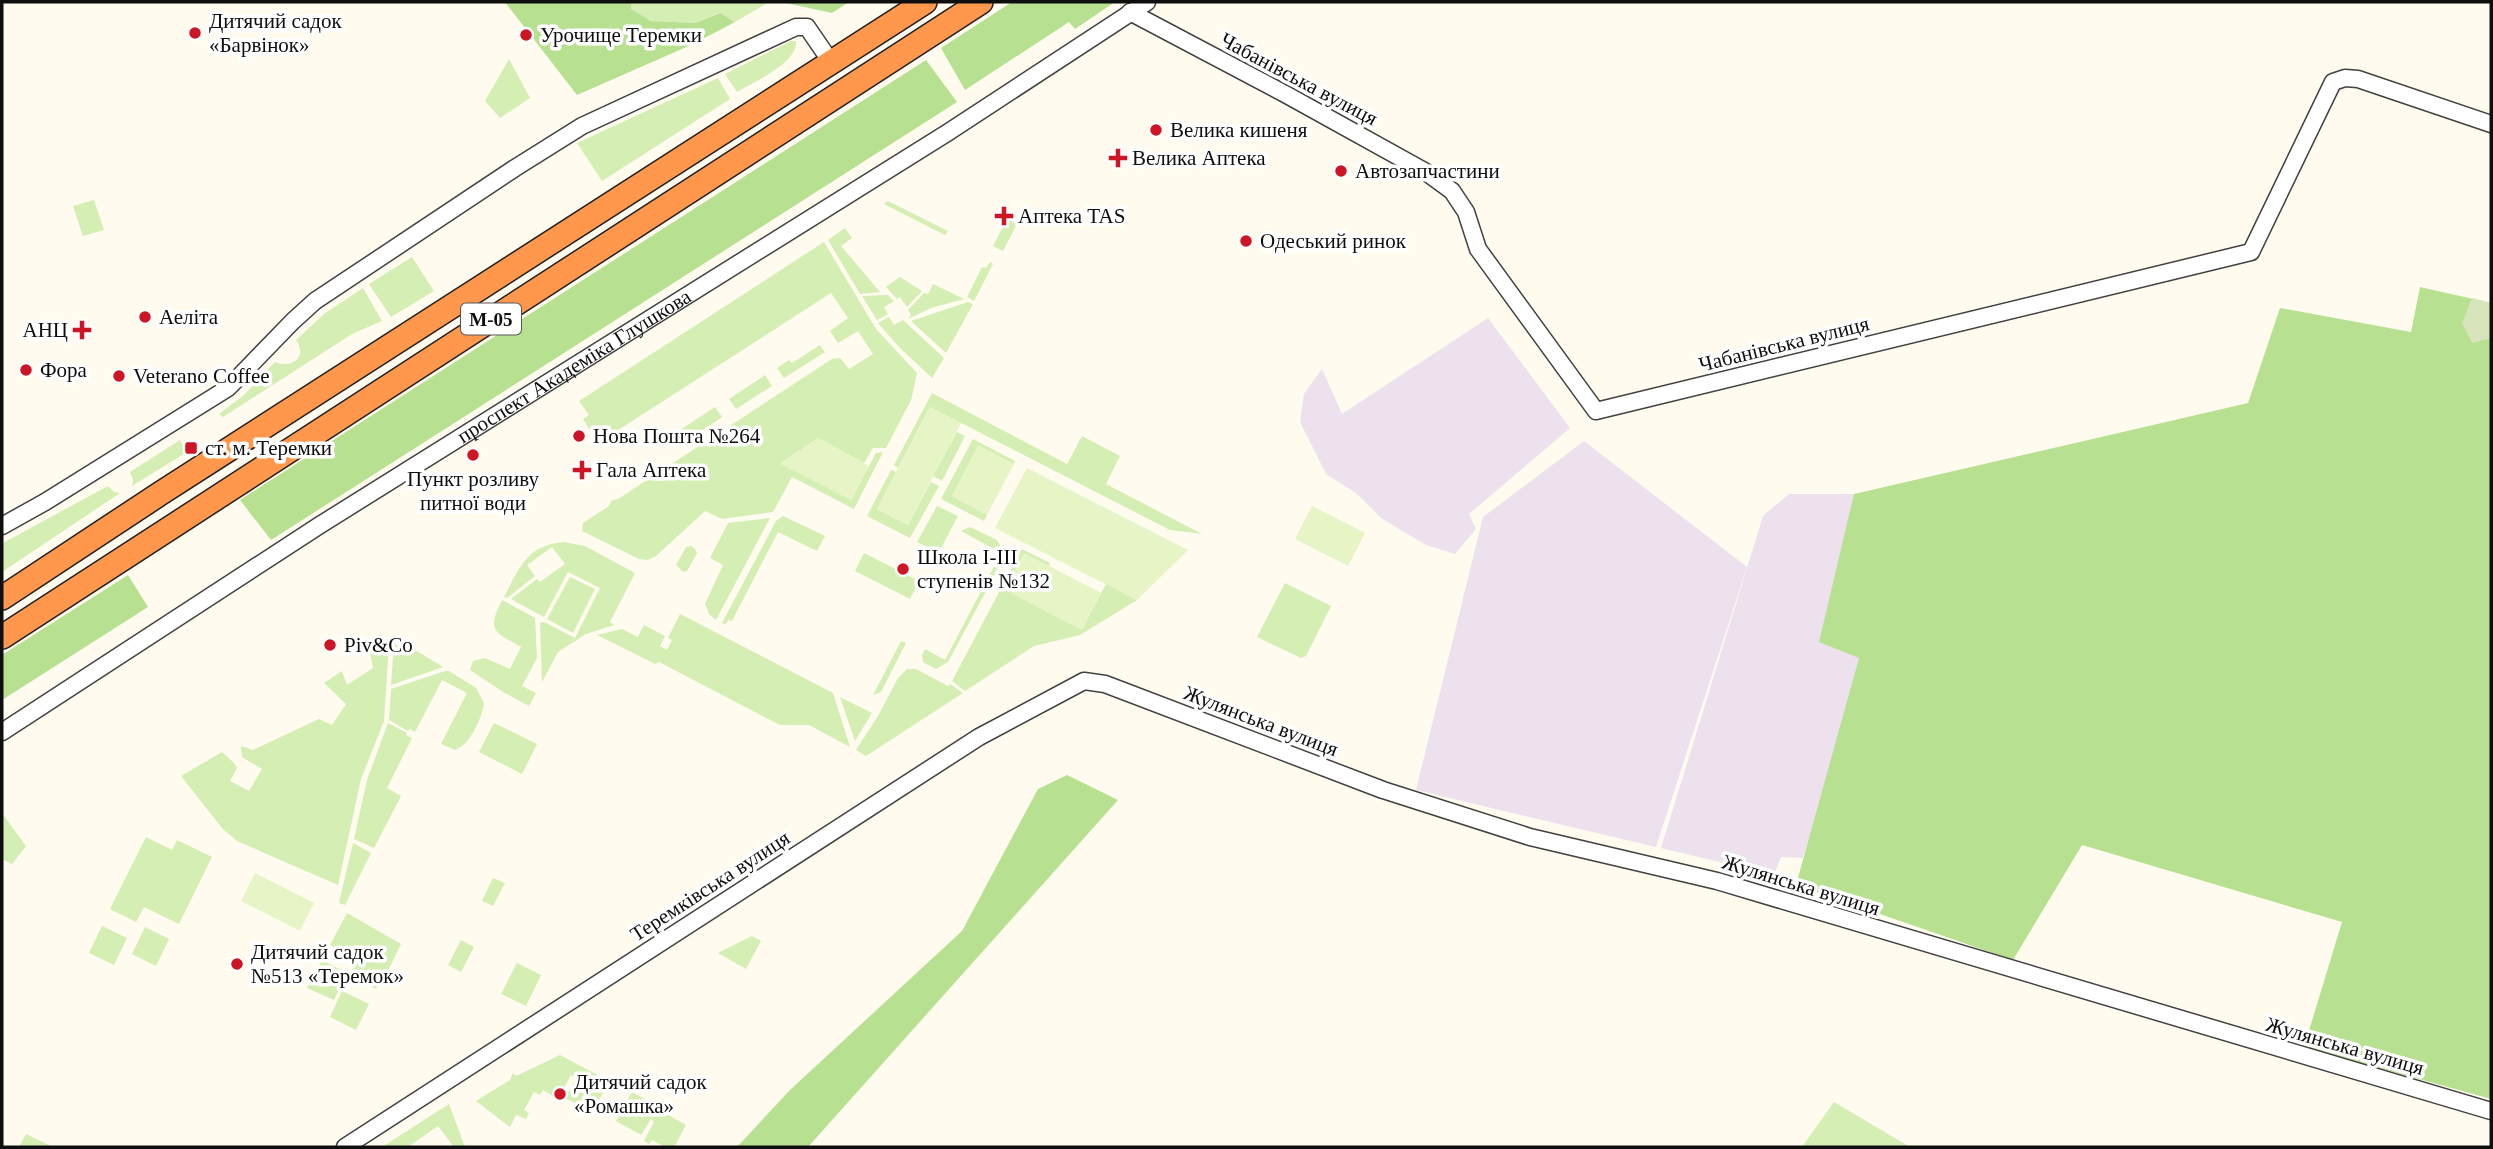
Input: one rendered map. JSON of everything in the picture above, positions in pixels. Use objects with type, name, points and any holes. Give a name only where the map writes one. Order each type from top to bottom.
[{"type":"highway","name":"М-05","points":[[2,598],[925,2]]},
{"type":"highway","name":"М-05","points":[[2,637],[981,2]]},
{"type":"street","name":"проспект Академіка Глушкова","points":[[2,732],[320,525],[854,192],[1147,2]]},
{"type":"street","name":"Чабанівська вулиця","points":[[1130,12],[1426,172],[1452,191],[1466,212],[1478,249],[1596,411],[2251,252],[2333,82],[2345,78],[2358,79],[2491,124]]},
{"type":"street","points":[[2,526],[228,388],[315,301],[514,168],[582,126],[796,27],[807,27],[831,62]]},
{"type":"street","name":"Теремківська вулиця","points":[[345,1147],[979,737],[1084,681],[1105,684]]},
{"type":"street","name":"Жулянська вулиця","points":[[1105,684],[1383,790],[1530,837],[1717,881],[2491,1111]]},
{"type":"shaded area","points":[[1488,318],[1570,428],[1469,514],[1476,529],[1455,554],[1426,545],[1381,518],[1356,493],[1326,474],[1300,422],[1304,394],[1322,369],[1342,414]]},
{"type":"shaded area","points":[[1584,441],[1747,567],[1656,847],[1416,790],[1483,517]]},
{"type":"shaded area","points":[[1789,494],[1854,494],[1838,573],[1859,658],[1826,785],[1803,858],[1781,857],[1774,875],[1661,848],[1763,516]]},
{"type":"green space","points":[[505,2],[631,2],[631,9],[651,21],[695,23],[720,13],[735,22],[691,45],[577,95]]},
{"type":"green space","points":[[631,2],[769,2],[735,22],[719,13],[695,23],[651,21],[631,9]]},
{"type":"green space","points":[[781,2],[849,2],[832,13]]},
{"type":"green space","points":[[1012,2],[1115,2],[1075,29],[1069,22],[965,90],[941,48]]},
{"type":"green space","points":[[791,41],[796,41],[795,49],[783,64],[737,92],[725,74]]},
{"type":"green space","points":[[509,59],[530,98],[500,118],[485,101]]},
{"type":"green space","points":[[926,60],[957,102],[271,540],[240,500]]},
{"type":"green space","points":[[718,78],[730,99],[602,181],[577,143]]},
{"type":"green space","points":[[94,200],[104,230],[83,236],[73,206]]},
{"type":"green space","points":[[888,201],[948,231],[945,235],[884,204]]},
{"type":"green space","points":[[1007,219],[1017,224],[1003,251],[993,246]]},
{"type":"green space","points":[[845,228],[852,238],[841,246],[880,292],[860,294],[828,240]]},
{"type":"green space","points":[[824,242],[876,329],[917,373],[911,400],[886,448],[873,448],[864,463],[818,438],[781,463],[851,500],[876,453],[883,452],[854,509],[792,477],[773,512],[722,519],[705,511],[656,556],[648,560],[639,559],[582,531],[583,523],[609,506],[612,500],[618,499],[832,359],[840,358],[849,369],[873,354],[858,331],[838,343],[830,331],[848,318],[831,293],[598,443],[583,419],[589,415],[579,401]]},
{"type":"green space","points":[[412,257],[434,291],[391,317],[369,284]]},
{"type":"green space","points":[[990,262],[993,264],[974,301],[967,297],[982,267],[986,268]]},
{"type":"green space","points":[[900,277],[922,291],[907,307],[900,297],[897,299],[886,287]]},
{"type":"green space","points":[[933,284],[964,299],[931,308],[908,319],[911,315],[908,310],[924,293],[928,294]]},
{"type":"green space","points":[[2420,287],[2491,303],[2491,1099],[2304,1047],[2342,922],[2082,845],[2013,960],[1796,885],[1859,658],[1819,642],[1854,494],[2248,403],[2280,308],[2411,332]]},
{"type":"green space","points":[[363,288],[382,321],[352,334],[223,417],[219,414],[244,395],[275,362],[287,364],[296,360],[300,352],[296,340],[324,314]]},
{"type":"green space","points":[[888,295],[894,301],[884,307],[888,314],[877,320],[862,296]]},
{"type":"green space","points":[[2472,298],[2491,303],[2491,338],[2472,343],[2462,323]]},
{"type":"green space","points":[[968,302],[973,304],[946,353],[911,321]]},
{"type":"green space","points":[[889,317],[894,325],[903,320],[944,358],[932,378],[878,323]]},
{"type":"green space","points":[[820,345],[825,352],[784,378],[777,368],[789,360],[792,363]]},
{"type":"green space","points":[[765,375],[772,386],[736,409],[729,399]]},
{"type":"green space","points":[[932,393],[1067,464],[1082,436],[1120,456],[1106,484],[1202,534],[1170,530],[930,407],[898,468],[894,465]]},
{"type":"green space","points":[[715,407],[722,417],[684,443],[677,432]]},
{"type":"green space","points":[[930,407],[961,423],[908,525],[877,509]]},
{"type":"green space","points":[[957,432],[965,436],[942,481],[933,476]]},
{"type":"green space","points":[[818,438],[869,466],[851,500],[780,464]]},
{"type":"green space","points":[[973,439],[1015,461],[1014,464],[978,446],[952,496],[987,515],[984,521],[941,499]]},
{"type":"green space","points":[[180,440],[187,452],[132,486],[130,472]]},
{"type":"green space","points":[[978,445],[1014,464],[987,515],[952,496]]},
{"type":"green space","points":[[1027,468],[1188,550],[1137,600],[995,528]]},
{"type":"green space","points":[[891,470],[896,472],[877,509],[908,525],[931,482],[939,486],[910,538],[867,516]]},
{"type":"green space","points":[[108,486],[114,492],[120,493],[2,572],[3,543]]},
{"type":"green space","points":[[937,506],[958,516],[941,548],[936,551],[917,542]]},
{"type":"green space","points":[[1312,506],[1365,533],[1348,566],[1295,539]]},
{"type":"green space","points":[[783,516],[825,536],[817,551],[778,532],[732,621],[722,623],[776,521]]},
{"type":"green space","points":[[770,518],[716,620],[709,614],[705,604],[723,565],[710,558],[728,523]]},
{"type":"green space","points":[[970,527],[997,540],[1004,552],[948,662],[936,669],[923,662],[925,649],[945,660],[1001,553],[961,531]]},
{"type":"green space","points":[[564,542],[585,546],[635,573],[610,622],[614,625],[586,634],[558,652],[542,682],[540,623],[544,622],[575,638],[600,588],[568,572],[544,617],[511,599],[537,579],[540,582],[565,564],[552,547],[527,565],[535,576],[507,598],[504,597],[526,559],[541,548]]},
{"type":"green space","points":[[691,546],[697,553],[687,571],[683,572],[676,565],[686,547]]},
{"type":"green space","points":[[1022,549],[1050,563],[1049,566],[1082,629],[1106,584],[1137,600],[1080,635],[1034,646],[965,691],[952,681]]},
{"type":"green space","points":[[864,553],[919,581],[910,599],[855,571]]},
{"type":"green space","points":[[1024,553],[1101,593],[1081,630],[1005,590]]},
{"type":"green space","points":[[128,575],[148,607],[2,700],[2,655]]},
{"type":"green space","points":[[570,577],[595,589],[573,633],[547,619]]},
{"type":"green space","points":[[1285,583],[1331,606],[1306,656],[1301,658],[1257,637]]},
{"type":"green space","points":[[502,600],[535,618],[537,658],[522,686],[536,693],[529,706],[470,670],[473,661],[485,658],[510,669],[521,647],[496,630],[495,619]]},
{"type":"green space","points":[[680,614],[833,693],[850,747],[809,725],[780,725],[659,662],[655,664],[597,635],[622,629],[638,637],[644,625],[665,636],[660,646],[667,650],[672,640],[668,638]]},
{"type":"green space","points":[[901,641],[906,643],[881,692],[873,695]]},
{"type":"green space","points":[[389,644],[384,721],[361,779],[338,885],[237,841],[222,828],[181,776],[222,752],[237,768],[230,781],[249,791],[262,769],[242,757],[241,746],[253,750],[319,719],[332,725],[346,704],[324,683],[342,671],[347,685],[373,668],[370,652]]},
{"type":"green space","points":[[394,644],[415,650],[443,667],[391,685]]},
{"type":"green space","points":[[907,669],[916,669],[948,686],[950,684],[963,693],[866,756],[856,750],[898,678]]},
{"type":"green space","points":[[445,671],[476,688],[484,703],[481,716],[466,743],[455,750],[441,744],[467,693],[442,680],[415,732],[389,720],[391,689]]},
{"type":"green space","points":[[840,697],[872,713],[855,741]]},
{"type":"green space","points":[[388,723],[412,738],[387,788],[401,796],[374,848],[354,839],[367,780]]},
{"type":"green space","points":[[494,723],[537,744],[522,774],[479,752]]},
{"type":"green space","points":[[1067,775],[1118,800],[808,1147],[737,1147],[790,1090],[962,931],[1038,789]]},
{"type":"green space","points":[[2,813],[26,846],[12,864],[2,859]]},
{"type":"green space","points":[[146,837],[172,850],[177,840],[212,857],[179,924],[144,907],[136,922],[110,909]]},
{"type":"green space","points":[[353,843],[371,853],[345,905],[339,903]]},
{"type":"green space","points":[[255,873],[314,903],[300,931],[241,901]]},
{"type":"green space","points":[[493,878],[505,883],[493,906],[482,901]]},
{"type":"green space","points":[[347,913],[401,944],[376,989],[350,976],[358,960],[330,945]]},
{"type":"green space","points":[[102,926],[127,938],[114,965],[89,953]]},
{"type":"green space","points":[[145,927],[169,939],[156,966],[132,954]]},
{"type":"green space","points":[[752,936],[761,941],[746,969],[718,953]]},
{"type":"green space","points":[[461,940],[474,947],[461,972],[448,965]]},
{"type":"green space","points":[[322,960],[347,973],[334,1000],[307,988]]},
{"type":"green space","points":[[517,963],[541,975],[526,1006],[501,994]]},
{"type":"green space","points":[[342,991],[369,1004],[356,1030],[330,1017]]},
{"type":"green space","points":[[560,1055],[609,1081],[593,1112],[565,1098],[576,1079],[571,1075],[560,1095],[555,1093],[553,1096],[543,1090],[540,1095],[534,1092],[524,1110],[529,1113],[526,1119],[516,1115],[510,1127],[476,1101],[510,1080],[513,1073],[516,1076]]},
{"type":"green space","points":[[632,1092],[671,1113],[670,1116],[686,1125],[674,1147],[665,1147],[652,1140],[649,1144],[644,1141],[654,1122],[651,1119],[641,1135],[616,1121]]},
{"type":"green space","points":[[1834,1102],[1910,1147],[1802,1147]]},
{"type":"green space","points":[[449,1104],[465,1147],[454,1147],[438,1126],[408,1147],[382,1147]]},
{"type":"green space","points":[[26,1134],[53,1147],[19,1147]]},
{"type":"place","name":"Дитячий садок «Барвінок»","points":[[195,33]]},
{"type":"place","name":"Урочище Теремки","points":[[526,35]]},
{"type":"place","name":"Велика кишеня","points":[[1156,130]]},
{"type":"place","name":"Велика Аптека","points":[[1118,158]]},
{"type":"place","name":"Автозапчастини","points":[[1341,171]]},
{"type":"place","name":"Аптека TAS","points":[[1004,216]]},
{"type":"place","name":"Одеський ринок","points":[[1246,241]]},
{"type":"place","name":"Аеліта","points":[[145,317]]},
{"type":"place","name":"АНЦ","points":[[82,330]]},
{"type":"place","name":"Фора","points":[[26,370]]},
{"type":"place","name":"Veterano Coffee","points":[[119,376]]},
{"type":"place","name":"Нова Пошта №264","points":[[579,436]]},
{"type":"place","name":"ст. м. Теремки","points":[[191,448]]},
{"type":"place","name":"Пункт розливу питної води","points":[[473,455]]},
{"type":"place","name":"Гала Аптека","points":[[582,470]]},
{"type":"place","name":"Школа І-ІІІ ступенів №132","points":[[903,569]]},
{"type":"place","name":"Piv&Co","points":[[330,645]]},
{"type":"place","name":"Дитячий садок №513 «Теремок»","points":[[237,964]]},
{"type":"place","name":"Дитячий садок «Ромашка»","points":[[560,1094]]}]
